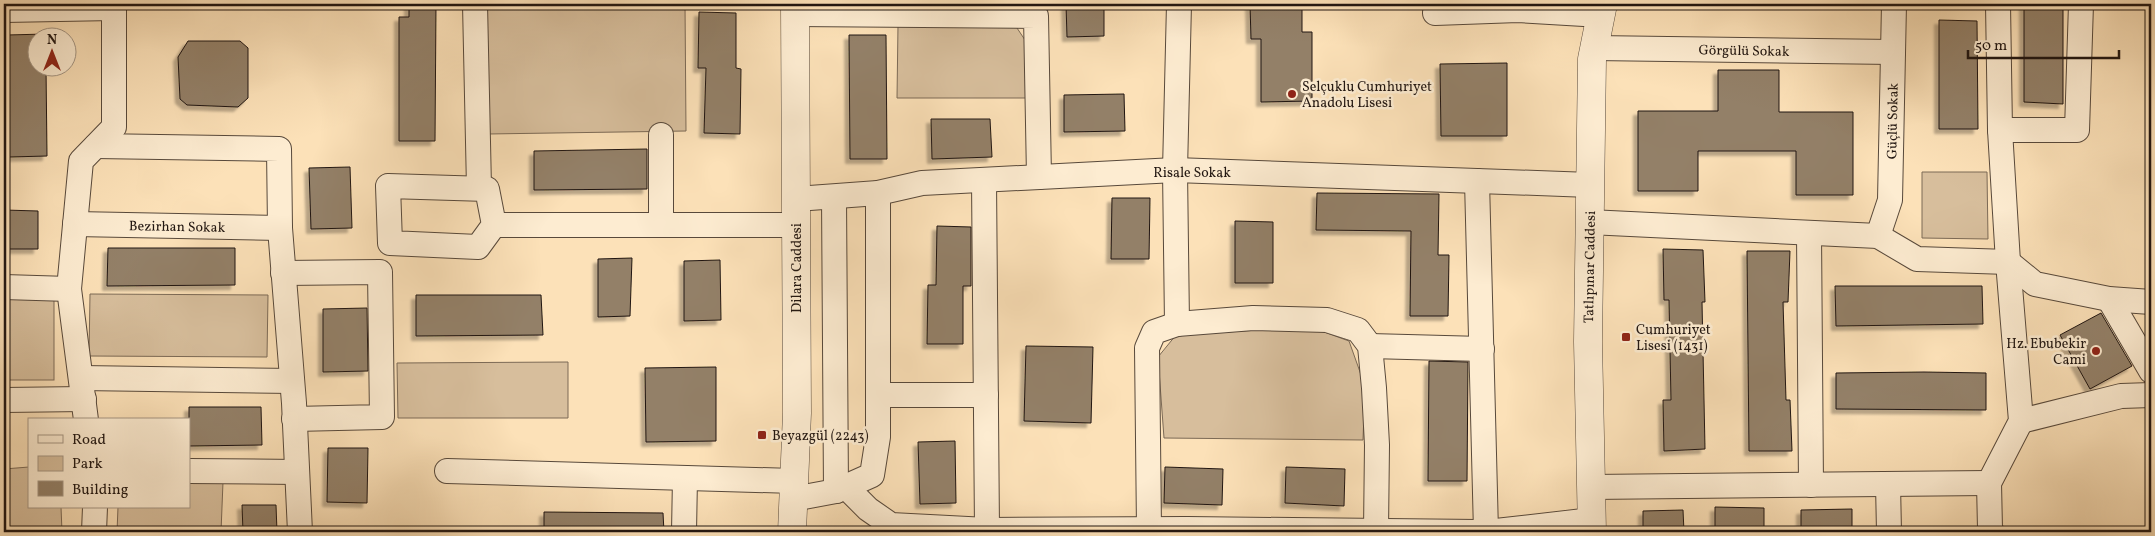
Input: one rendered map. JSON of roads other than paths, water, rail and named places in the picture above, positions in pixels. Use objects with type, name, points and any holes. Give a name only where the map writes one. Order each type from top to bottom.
[{"type":"street","points":[[475,4],[479,188]]},
{"type":"street","points":[[1177,324],[1175,170],[1179,4]]},
{"type":"street","name":"Güçlü Sokak","points":[[1878,236],[1890,200],[1894,4]]},
{"type":"street","points":[[1992,532],[1990,529],[1989,483],[2021,420],[2008,262],[2000,130],[1998,4]]},
{"type":"street","points":[[2000,130],[2077,130],[2080,4]]},
{"type":"street","points":[[4,10],[114,6],[114,127],[81,161],[69,289],[84,399]]},
{"type":"street","points":[[1435,13],[1518,7],[1602,9]]},
{"type":"street","points":[[795,9],[1036,10],[1039,177]]},
{"type":"street","name":"Dilara Caddesi","points":[[792,532],[797,414],[795,9]]},
{"type":"street","name":"Tatlıpınar Caddesi","points":[[1592,526],[1588,342],[1592,59],[1602,9]]},
{"type":"street","name":"Görgülü Sokak","points":[[1594,48],[1893,52]]},
{"type":"street","points":[[661,135],[661,225]]},
{"type":"street","points":[[96,146],[279,149],[280,228],[292,381],[300,532]]},
{"type":"street","name":"Risale Sokak","points":[[494,225],[661,225],[796,212],[834,197],[878,193],[922,183],[1175,170],[1590,185]]},
{"type":"street","points":[[984,180],[987,530]]},
{"type":"street","points":[[1477,181],[1486,532],[1592,526]]},
{"type":"street","points":[[388,186],[487,189],[494,225],[478,247],[390,243],[388,186]]},
{"type":"street","points":[[447,470],[685,478],[793,490],[841,489],[872,475],[878,437],[878,193]]},
{"type":"street","points":[[834,197],[841,489]]},
{"type":"street","points":[[1590,222],[1878,236],[1917,259],[2008,262],[2035,284],[2109,299],[2151,302]]},
{"type":"street","name":"Bezirhan Sokak","points":[[75,224],[280,228]]},
{"type":"street","points":[[1809,232],[1812,485]]},
{"type":"street","points":[[283,273],[380,272],[382,416],[294,419]]},
{"type":"street","points":[[4,287],[69,289]]},
{"type":"street","points":[[2109,299],[2151,371]]},
{"type":"street","points":[[1149,529],[1147,348],[1154,332],[1177,324],[1253,318],[1327,320],[1358,330],[1370,346],[1377,445],[1376,531]]},
{"type":"street","points":[[1370,346],[1482,349]]},
{"type":"street","points":[[4,400],[84,399],[292,381]]},
{"type":"street","points":[[878,395],[986,395]]},
{"type":"street","points":[[2021,420],[2121,396],[2151,395]]},
{"type":"street","points":[[190,471],[297,472]]},
{"type":"street","points":[[684,532],[685,478]]},
{"type":"street","points":[[1591,487],[1989,483]]},
{"type":"street","points":[[1888,484],[1889,532]]},
{"type":"street","points":[[841,489],[891,525],[987,530],[1149,529],[1478,532]]},
{"type":"street","points":[[94,532],[95,508]]},
{"type":"place","name":"Selçuklu Cumhuriyet Anadolu Lisesi","points":[[1292,94]]},
{"type":"place","name":"Cumhuriyet Lisesi (1431)","points":[[1626,337]]},
{"type":"place","name":"Hz. Ebubekir Cami","points":[[2096,351]]},
{"type":"place","name":"Beyazgül (2243)","points":[[762,435]]}]
